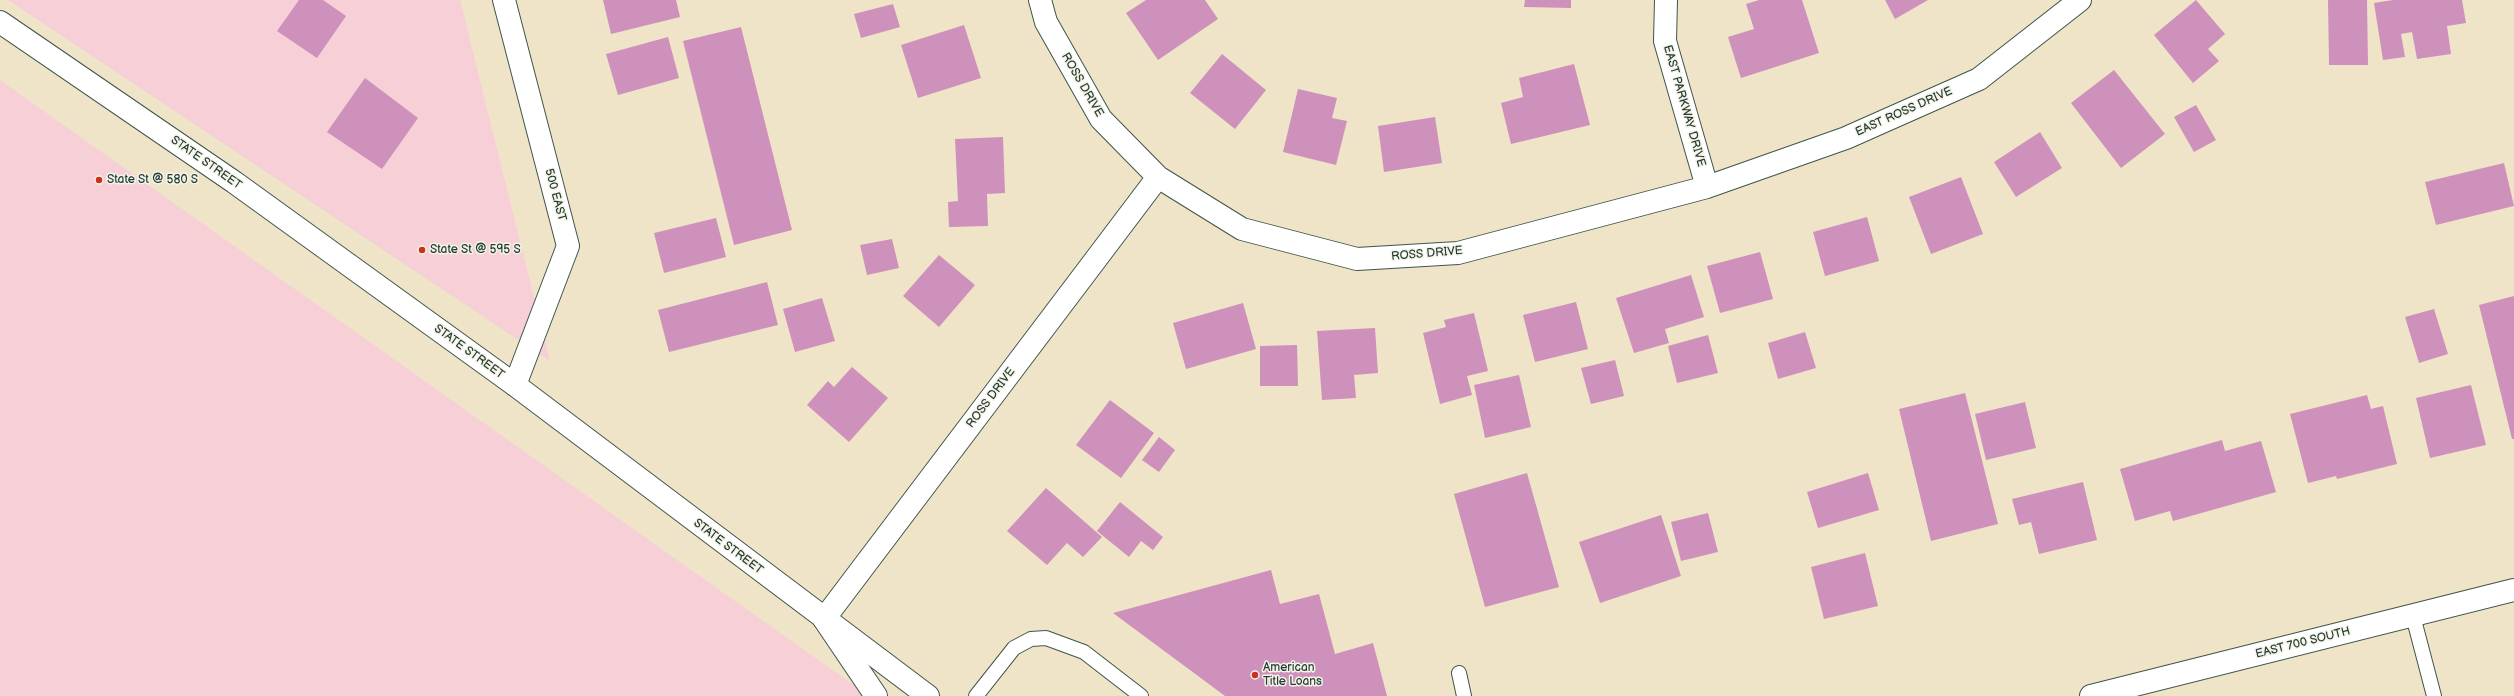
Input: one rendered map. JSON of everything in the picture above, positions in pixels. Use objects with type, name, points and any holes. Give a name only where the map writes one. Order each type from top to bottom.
[{"type":"street","name":"500 EAST","points":[[504,0],[568,246],[515,385]]},
{"type":"street","name":"ROSS DRIVE","points":[[1040,0],[1046,22],[1101,119],[1158,177],[1242,229],[1357,259],[1458,253],[1707,187]]},
{"type":"street","name":"EAST PARKWAY DRIVE","points":[[1666,0],[1665,41],[1707,187]]},
{"type":"street","name":"EAST ROSS DRIVE","points":[[1707,187],[1846,138],[1979,79],[2080,0]]},
{"type":"street","name":"STATE STREET","points":[[0,22],[234,182],[515,385],[928,696]]},
{"type":"street","name":"ROSS DRIVE","points":[[824,619],[1158,177]]},
{"type":"street","name":"EAST 700 SOUTH","points":[[2091,696],[2514,590]]},
{"type":"street","points":[[824,619],[876,696]]},
{"type":"lane","points":[[2413,616],[2434,696]]},
{"type":"lane","points":[[976,696],[1014,648],[1031,639],[1046,638],[1084,652],[1141,696]]},
{"type":"lane","points":[[1459,673],[1464,696]]},
{"type":"shaded area","points":[[8,0],[460,0],[550,361]]},
{"type":"shaded area","points":[[0,80],[869,696],[0,696]]},
{"type":"building","points":[[299,0],[323,0],[346,16],[317,58],[277,31]]},
{"type":"building","points":[[603,0],[676,0],[680,17],[611,34]]},
{"type":"building","points":[[1146,0],[1205,0],[1218,19],[1158,60],[1126,13]]},
{"type":"building","points":[[1525,0],[1571,0],[1571,8],[1524,7]]},
{"type":"building","points":[[1759,0],[1802,0],[1819,53],[1741,78],[1728,37],[1754,29],[1746,4]]},
{"type":"building","points":[[1885,0],[1928,0],[1895,19]]},
{"type":"building","points":[[2196,0],[2225,34],[2208,49],[2219,61],[2193,83],[2154,35]]},
{"type":"building","points":[[2328,0],[2367,0],[2368,65],[2329,65]]},
{"type":"building","points":[[2393,0],[2462,0],[2466,23],[2447,26],[2451,54],[2417,59],[2412,32],[2401,34],[2405,57],[2383,60],[2374,3]]},
{"type":"building","points":[[893,4],[900,27],[861,38],[854,14]]},
{"type":"building","points":[[964,25],[981,78],[918,98],[901,45]]},
{"type":"building","points":[[741,27],[792,230],[734,245],[683,41]]},
{"type":"building","points":[[668,37],[679,78],[618,95],[606,54]]},
{"type":"building","points":[[1222,54],[1266,90],[1235,129],[1190,93]]},
{"type":"building","points":[[1574,64],[1590,125],[1511,144],[1501,103],[1523,97],[1519,78]]},
{"type":"building","points":[[2114,70],[2165,134],[2121,168],[2071,103]]},
{"type":"building","points":[[365,78],[418,118],[382,169],[327,132]]},
{"type":"building","points":[[1298,89],[1337,98],[1332,118],[1347,121],[1336,165],[1283,152]]},
{"type":"building","points":[[2196,105],[2216,140],[2194,152],[2174,117]]},
{"type":"building","points":[[1435,117],[1442,163],[1384,172],[1378,126]]},
{"type":"building","points":[[2040,132],[2062,168],[2016,197],[1994,162]]},
{"type":"building","points":[[1003,137],[1005,193],[987,194],[988,226],[949,227],[948,202],[958,201],[955,139]]},
{"type":"building","points":[[2504,163],[2514,206],[2436,225],[2425,182]]},
{"type":"building","points":[[1961,177],[1983,234],[1931,254],[1909,197]]},
{"type":"building","points":[[1867,217],[1879,261],[1825,276],[1813,232]]},
{"type":"building","points":[[716,218],[726,257],[664,273],[654,233]]},
{"type":"building","points":[[892,239],[899,268],[867,275],[860,245]]},
{"type":"building","points":[[1760,252],[1773,299],[1720,313],[1707,266]]},
{"type":"building","points":[[939,255],[975,285],[939,327],[903,296]]},
{"type":"building","points":[[1691,275],[1704,317],[1665,329],[1669,343],[1634,353],[1616,298]]},
{"type":"building","points":[[767,282],[778,325],[669,352],[658,310]]},
{"type":"building","points":[[2514,296],[2514,439],[2512,439],[2479,305]]},
{"type":"building","points":[[822,298],[835,341],[795,352],[783,309]]},
{"type":"building","points":[[1576,302],[1588,349],[1535,362],[1523,315]]},
{"type":"building","points":[[1243,303],[1256,349],[1186,369],[1173,323]]},
{"type":"building","points":[[2434,309],[2448,354],[2419,363],[2405,317]]},
{"type":"building","points":[[1474,313],[1488,371],[1467,376],[1472,395],[1440,404],[1423,333],[1446,327],[1444,320]]},
{"type":"building","points":[[1375,328],[1378,373],[1354,375],[1356,398],[1322,400],[1317,331]]},
{"type":"building","points":[[1805,332],[1816,368],[1778,379],[1768,343]]},
{"type":"building","points":[[1708,335],[1718,373],[1677,383],[1668,346]]},
{"type":"building","points":[[1297,345],[1298,386],[1260,386],[1260,346]]},
{"type":"building","points":[[1615,360],[1624,396],[1591,404],[1581,368]]},
{"type":"building","points":[[852,367],[888,398],[849,442],[807,405],[828,381],[834,387]]},
{"type":"building","points":[[1519,375],[1531,427],[1485,438],[1474,385]]},
{"type":"building","points":[[2471,385],[2486,445],[2430,458],[2416,398]]},
{"type":"building","points":[[1965,393],[1998,524],[1931,541],[1899,409]]},
{"type":"building","points":[[2367,395],[2371,409],[2383,406],[2397,464],[2337,479],[2336,476],[2308,483],[2290,414]]},
{"type":"building","points":[[1110,400],[1154,433],[1121,478],[1076,445]]},
{"type":"building","points":[[2025,402],[2036,448],[1986,460],[1975,414]]},
{"type":"building","points":[[1159,437],[1175,450],[1159,472],[1142,460]]},
{"type":"building","points":[[2222,440],[2225,451],[2261,441],[2276,492],[2173,521],[2170,511],[2135,521],[2120,469]]},
{"type":"building","points":[[1527,473],[1559,587],[1485,607],[1454,494]]},
{"type":"building","points":[[1868,473],[1879,510],[1818,528],[1807,492]]},
{"type":"building","points":[[2083,482],[2097,540],[2039,554],[2031,522],[2019,525],[2012,499]]},
{"type":"building","points":[[1046,488],[1102,537],[1083,557],[1067,543],[1047,565],[1007,531]]},
{"type":"building","points":[[1120,502],[1163,537],[1153,550],[1141,541],[1129,557],[1097,531]]},
{"type":"building","points":[[1708,513],[1718,552],[1681,561],[1671,522]]},
{"type":"building","points":[[1661,515],[1681,576],[1600,603],[1579,542]]},
{"type":"building","points":[[1865,553],[1878,606],[1824,619],[1811,567]]},
{"type":"building","points":[[1271,570],[1280,604],[1319,594],[1335,654],[1373,643],[1387,696],[1225,696],[1113,613]]},
{"type":"place","name":"State St @ 580 S","points":[[99,180]]},
{"type":"place","name":"State St @ 595 S","points":[[422,250]]},
{"type":"place","name":"American Title Loans","points":[[1255,675]]}]
